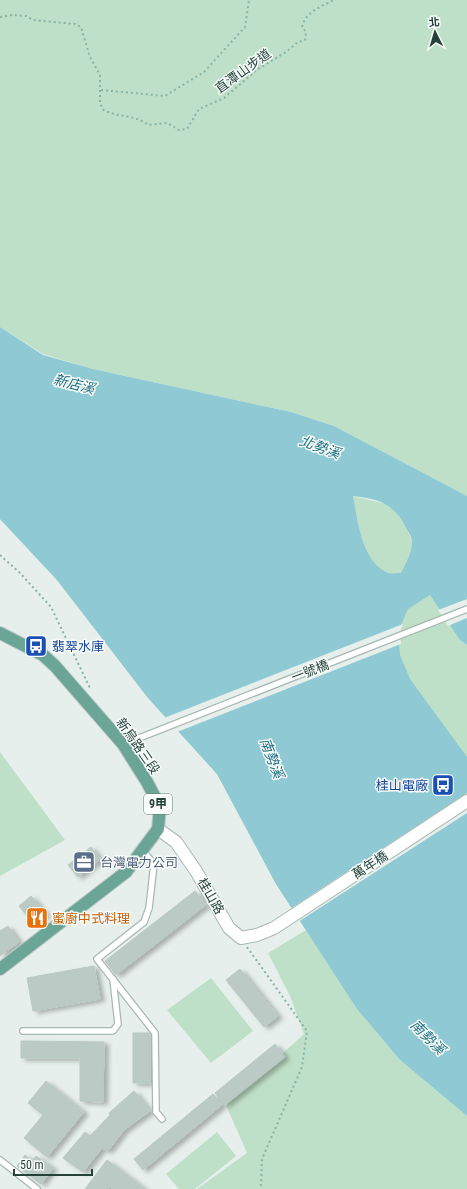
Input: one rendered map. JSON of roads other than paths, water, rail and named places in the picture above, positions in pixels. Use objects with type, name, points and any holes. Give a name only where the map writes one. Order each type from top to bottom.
[{"type":"main road","name":"新烏路三段","points":[[0,633],[42,655],[55,666],[123,744],[147,782],[160,807],[158,829],[126,872],[0,969]]},
{"type":"street","name":"萬年橋","points":[[241,938],[257,935],[274,928],[467,801]]},
{"type":"street","name":"桂山路","points":[[158,829],[176,842],[200,877],[229,928],[241,938]]},
{"type":"lane","name":"一號橋","points":[[123,744],[467,609]]},
{"type":"lane","points":[[143,851],[154,864],[149,908],[144,922],[97,960],[154,1033],[156,1112],[162,1119]]},
{"type":"lane","points":[[23,1031],[113,1031],[118,1024],[112,979]]},
{"type":"lane","points":[[0,1160],[37,1189]]},
{"type":"water","points":[[0,327],[43,355],[93,369],[291,412],[334,426],[467,496],[467,645],[460,640],[430,595],[408,609],[398,632],[400,655],[410,679],[467,757],[467,1116],[400,1060],[357,1009],[276,884],[217,774],[148,698],[57,580],[0,519]],"holes":[[[353,496],[371,499],[386,504],[402,521],[412,538],[412,545],[401,573],[388,573],[379,567],[366,550],[359,528]]]},
{"type":"place","name":"翡翠水庫","points":[[36,646]]},
{"type":"place","name":"桂山電廠","points":[[443,785]]},
{"type":"place","name":"台灣電力公司","points":[[84,862]]},
{"type":"place","name":"蜜廚中式料理","points":[[37,918]]},
{"type":"water label","name":"新店溪","points":[[74,384]]},
{"type":"water label","name":"北勢溪","points":[[320,447]]},
{"type":"water label","name":"南勢溪","points":[[272,758]]},
{"type":"water label","name":"南勢溪","points":[[428,1037]]}]
